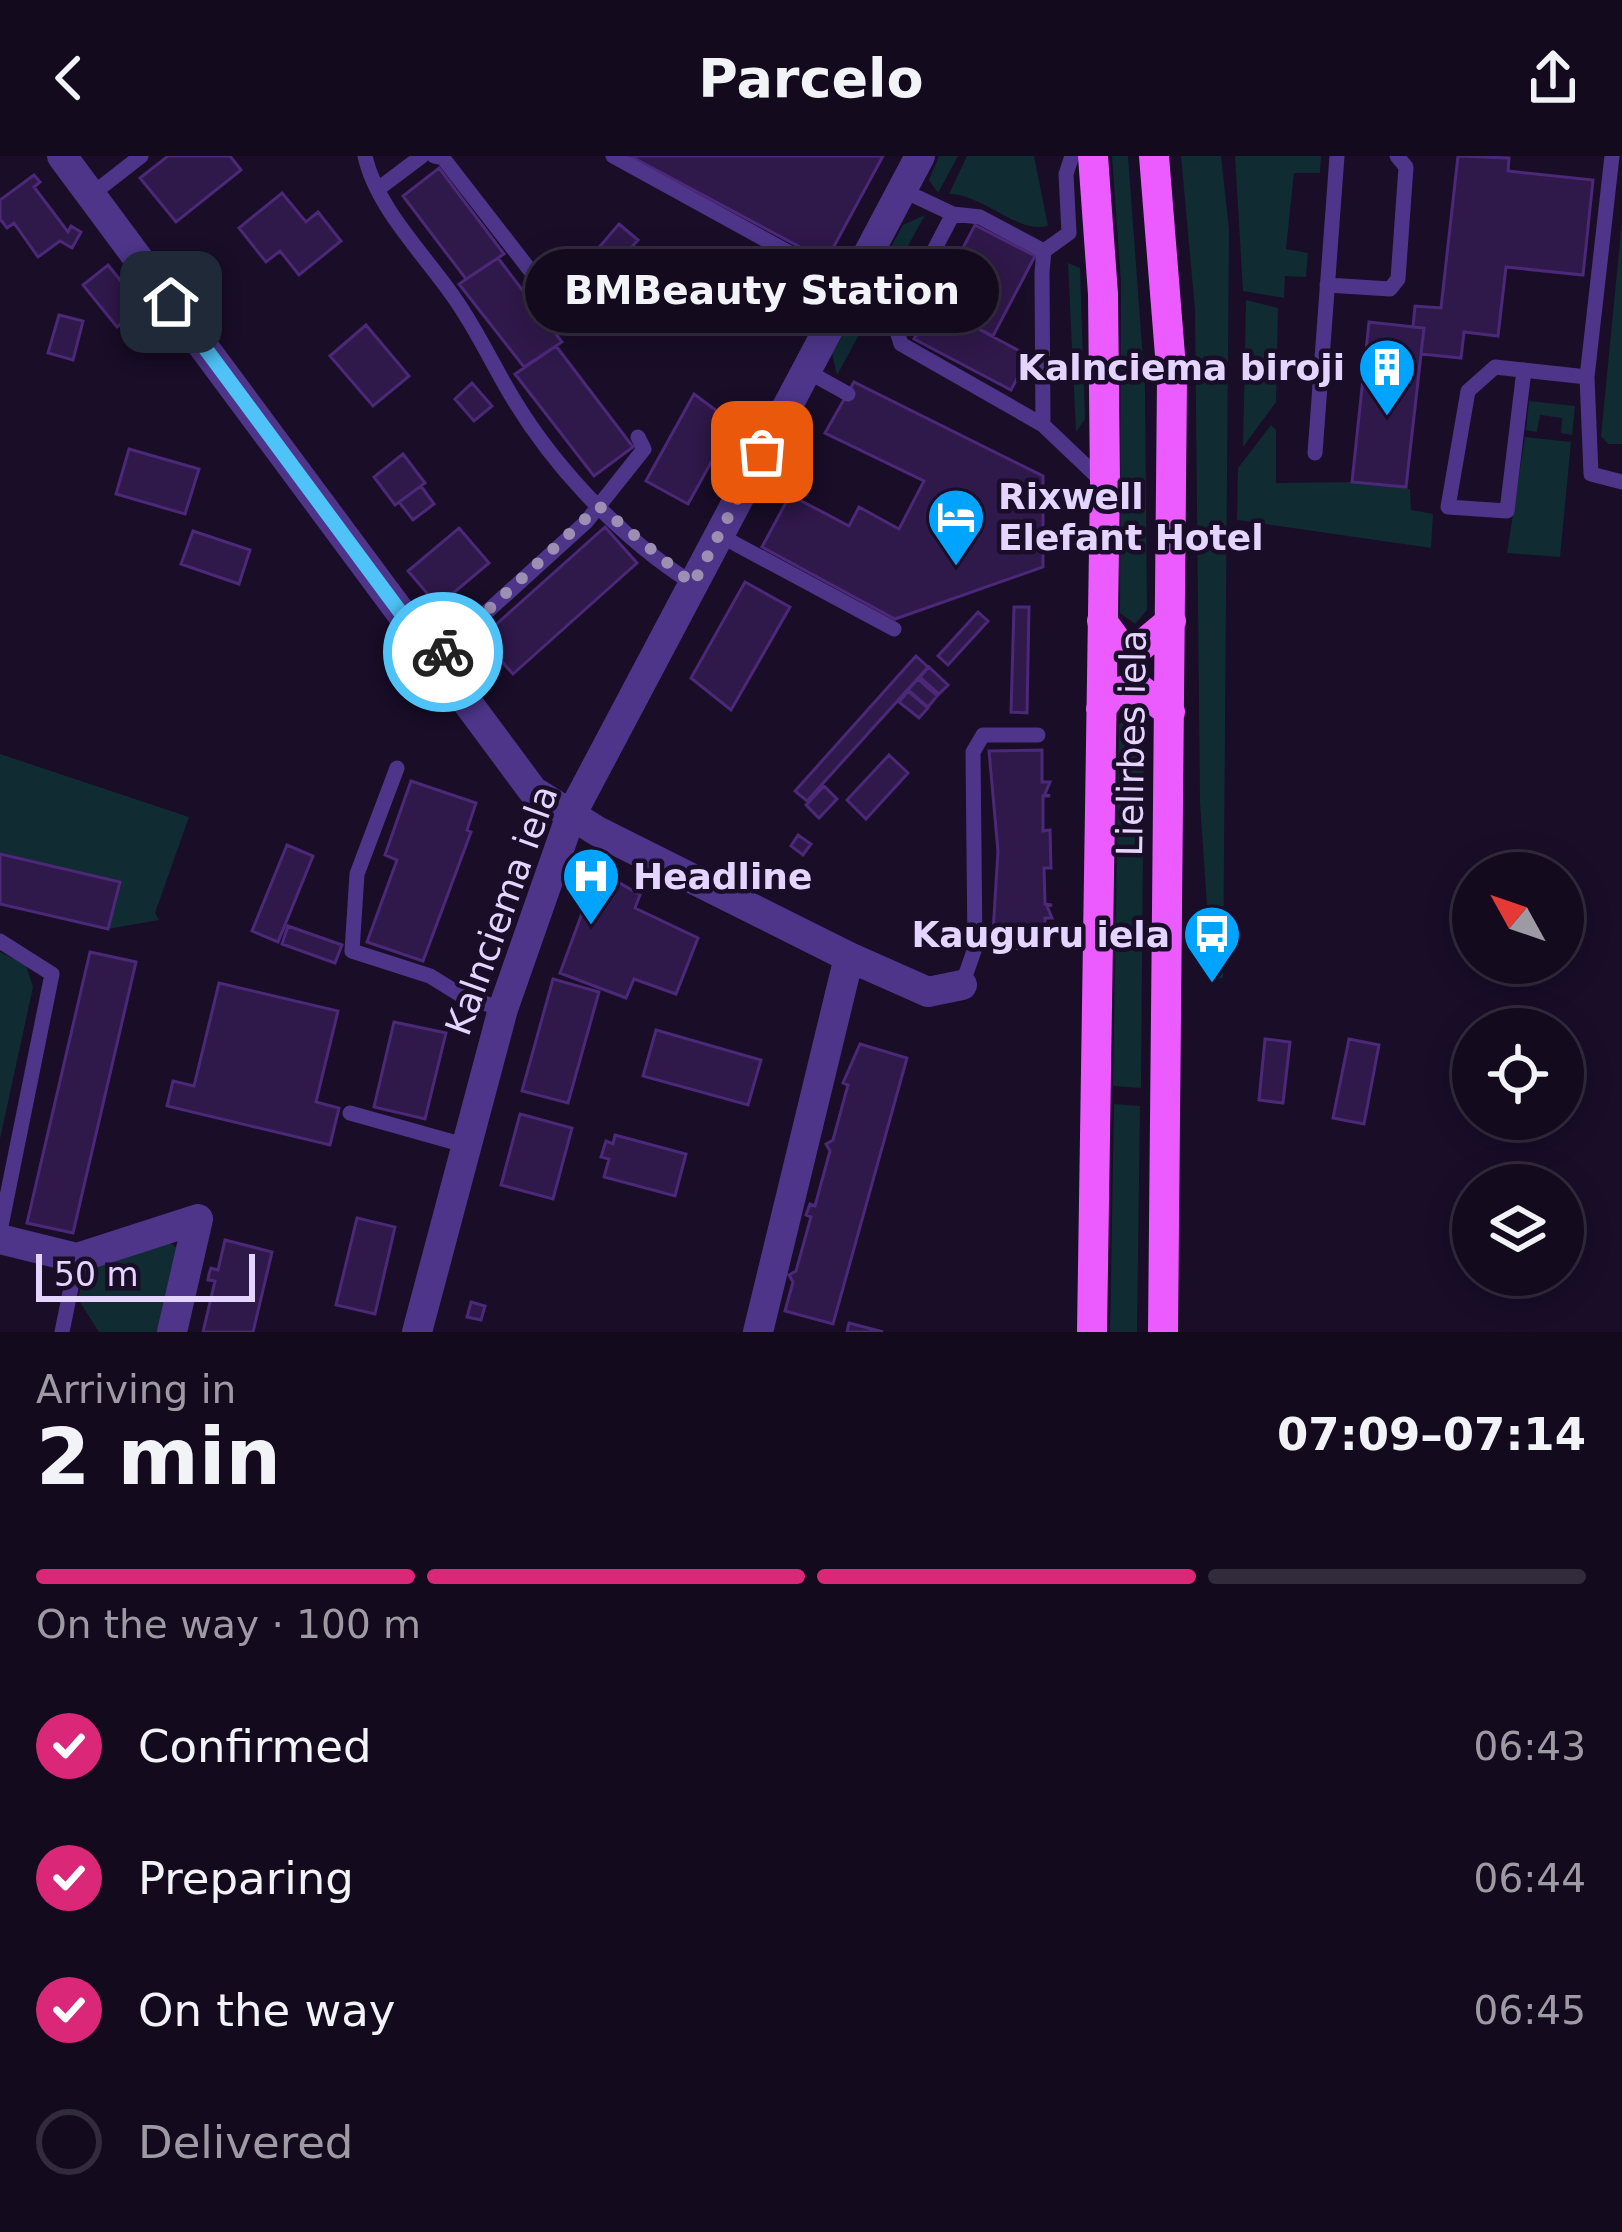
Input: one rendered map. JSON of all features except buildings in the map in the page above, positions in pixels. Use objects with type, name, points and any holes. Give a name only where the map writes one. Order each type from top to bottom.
[{"type":"main road","name":"Lielirbes iela","points":[[1092,1332],[1105,483],[1103,294],[1093,156]]},
{"type":"main road","name":"Lielirbes iela","points":[[1154,156],[1172,380],[1162,1332]]},
{"type":"main road","points":[[1102,621],[1121,647],[1141,646],[1171,621]]},
{"type":"main road","points":[[1101,709],[1112,693],[1138,688],[1170,712]]},
{"type":"street","points":[[62,156],[533,790],[571,815],[849,957],[928,992],[962,985]]},
{"type":"street","name":"Kalnciema iela","points":[[423,1331],[464,1144],[503,1009],[571,815],[920,156]]},
{"type":"street","points":[[758,1332],[849,957]]},
{"type":"street","points":[[0,1235],[77,1258],[198,1219],[172,1332]]},
{"type":"lane","points":[[92,195],[141,156]]},
{"type":"lane","points":[[364,156],[378,189],[484,339],[517,402],[599,506],[693,584]]},
{"type":"lane","points":[[378,189],[422,156]]},
{"type":"lane","points":[[434,156],[443,158],[574,327]]},
{"type":"lane","points":[[613,156],[850,286]]},
{"type":"lane","points":[[1044,250],[1070,233],[1066,174],[1072,156]]},
{"type":"lane","points":[[1315,453],[1337,156]]},
{"type":"lane","points":[[1327,285],[1379,292],[1390,290],[1398,279],[1406,167],[1396,156]]},
{"type":"lane","points":[[1612,156],[1587,377],[1592,474],[1622,482]]},
{"type":"lane","points":[[902,190],[953,214],[980,217],[1044,250]]},
{"type":"lane","points":[[953,214],[896,325],[896,336],[901,344],[1043,424],[1105,483]]},
{"type":"lane","points":[[1043,424],[1044,250]]},
{"type":"lane","points":[[1524,370],[1507,511],[1448,507],[1468,392],[1496,367],[1524,370],[1587,377]]},
{"type":"lane","points":[[806,370],[848,394]]},
{"type":"lane","points":[[435,659],[599,506],[644,448],[638,437]]},
{"type":"lane","points":[[719,535],[894,629]]},
{"type":"lane","points":[[962,985],[975,949],[973,752],[983,735],[1038,735]]},
{"type":"lane","points":[[397,768],[357,874],[352,951],[430,976],[464,997],[503,1009]]},
{"type":"lane","points":[[0,941],[52,974],[0,1235]]},
{"type":"lane","points":[[350,1113],[464,1144]]},
{"type":"lane","points":[[62,1332],[77,1258]]},
{"type":"green space","points":[[939,156],[958,156],[938,193],[929,180]]},
{"type":"green space","points":[[967,156],[1034,156],[1048,226],[1024,224],[974,200],[949,194]]},
{"type":"green space","points":[[1112,156],[1128,156],[1145,387],[1147,610],[1135,624],[1120,613],[1121,282]]},
{"type":"green space","points":[[1181,156],[1221,156],[1229,229],[1223,978],[1212,979],[1200,803],[1195,310]]},
{"type":"green space","points":[[1235,156],[1321,156],[1320,173],[1294,173],[1286,249],[1308,253],[1306,277],[1285,276],[1284,298],[1243,291]]},
{"type":"green space","points":[[925,215],[837,375],[832,354],[903,225]]},
{"type":"green space","points":[[1622,221],[1622,444],[1608,444],[1601,436]]},
{"type":"green space","points":[[1068,263],[1080,268],[1085,419],[1076,432]]},
{"type":"green space","points":[[1246,300],[1278,308],[1276,402],[1243,447]]},
{"type":"green space","points":[[1529,401],[1575,406],[1572,435],[1561,433],[1562,418],[1540,415],[1537,432],[1526,430]]},
{"type":"green space","points":[[1271,425],[1276,430],[1276,483],[1352,482],[1410,489],[1411,510],[1433,514],[1431,548],[1237,520],[1238,468]]},
{"type":"green space","points":[[1525,437],[1571,442],[1560,557],[1507,553]]},
{"type":"green space","points":[[1132,715],[1144,727],[1141,1088],[1113,1086],[1119,724]]},
{"type":"green space","points":[[0,754],[189,817],[155,913],[159,920],[108,929],[119,882],[0,854]]},
{"type":"green space","points":[[0,952],[26,965],[33,987],[0,1139]]},
{"type":"green space","points":[[1114,1104],[1140,1106],[1137,1332],[1110,1332]]},
{"type":"green space","points":[[168,1241],[178,1249],[164,1332],[99,1332],[78,1299],[85,1268]]},
{"type":"way so far","points":[[443,652],[599,506],[640,545],[693,584],[762,452]]},
{"type":"place","name":"Kalnciema biroji","points":[[1387,418]]},
{"type":"place","name":"BMBeauty Station","points":[[762,452]]},
{"type":"place","name":"Rixwell Elefant Hotel","points":[[956,568]]},
{"type":"place","name":"Headline","points":[[591,927]]},
{"type":"place","name":"Kauguru iela","points":[[1212,985]]},
{"type":"route","points":[[171,302],[435,659],[443,652]]}]
